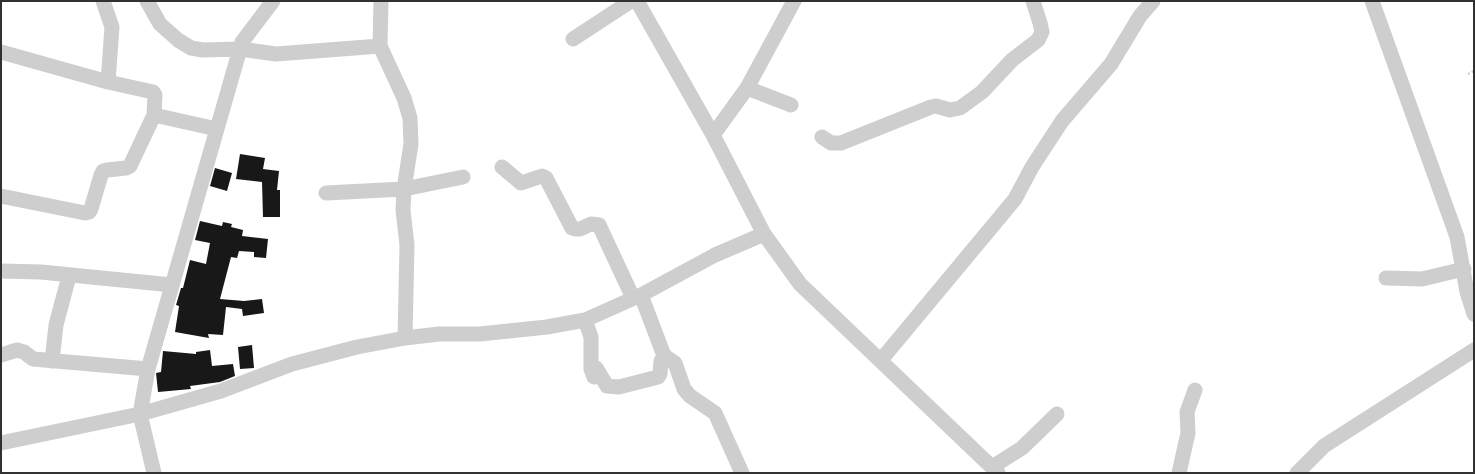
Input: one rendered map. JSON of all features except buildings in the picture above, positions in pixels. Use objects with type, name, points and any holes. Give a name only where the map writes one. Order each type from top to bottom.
[{"type":"street","points":[[103,1],[112,27],[108,82]]},
{"type":"street","points":[[147,1],[160,24],[178,40],[191,48],[202,50],[240,49],[276,54],[380,46]]},
{"type":"street","points":[[154,473],[140,414],[148,369],[242,42],[273,1]]},
{"type":"street","points":[[381,1],[380,46],[404,98],[410,118],[411,144],[404,189],[403,210],[407,245],[405,338]]},
{"type":"street","points":[[573,39],[631,1]]},
{"type":"street","points":[[638,1],[713,136],[764,234],[800,284],[995,470],[1022,448],[1057,414]]},
{"type":"street","points":[[713,136],[747,88],[794,1]]},
{"type":"street","points":[[822,137],[831,143],[841,143],[931,107],[936,106],[950,110],[960,108],[982,92],[1012,60],[1038,40],[1042,32],[1033,1]]},
{"type":"street","points":[[881,360],[1015,199],[1032,167],[1062,122],[1110,64],[1140,16],[1153,1]]},
{"type":"street","points":[[1372,1],[1457,237],[1467,292],[1474,314]]},
{"type":"street","points":[[1,52],[108,82],[153,92],[155,95],[154,115],[130,166],[126,168],[107,170],[101,175],[89,212],[81,213],[1,196]]},
{"type":"street","points":[[747,88],[791,105]]},
{"type":"street","points":[[154,115],[217,129]]},
{"type":"street","points":[[502,167],[521,183],[542,176],[546,178],[572,228],[580,229],[591,224],[599,225],[637,296],[665,356],[675,363],[684,389],[690,396],[715,413],[742,473]]},
{"type":"street","points":[[326,193],[404,189],[463,177]]},
{"type":"street","points":[[1,443],[140,414],[221,391],[292,364],[357,347],[405,338],[439,334],[488,334],[547,328],[585,320],[637,296],[715,255],[764,234]]},
{"type":"street","points":[[1386,278],[1422,279],[1464,269]]},
{"type":"street","points":[[1,271],[41,272],[69,276],[172,285]]},
{"type":"street","points":[[52,361],[56,325],[69,276]]},
{"type":"street","points":[[585,320],[591,337],[591,369],[600,393]]},
{"type":"street","points":[[1,355],[20,350],[33,359],[148,369]]},
{"type":"street","points":[[1297,473],[1324,446],[1474,350]]},
{"type":"street","points":[[591,369],[596,368],[599,370],[607,386],[619,387],[658,377],[660,374],[661,360],[665,356]]},
{"type":"street","points":[[1179,473],[1188,433],[1187,412],[1195,390]]},
{"type":"path","points":[[1468,74],[1474,71]]}]
